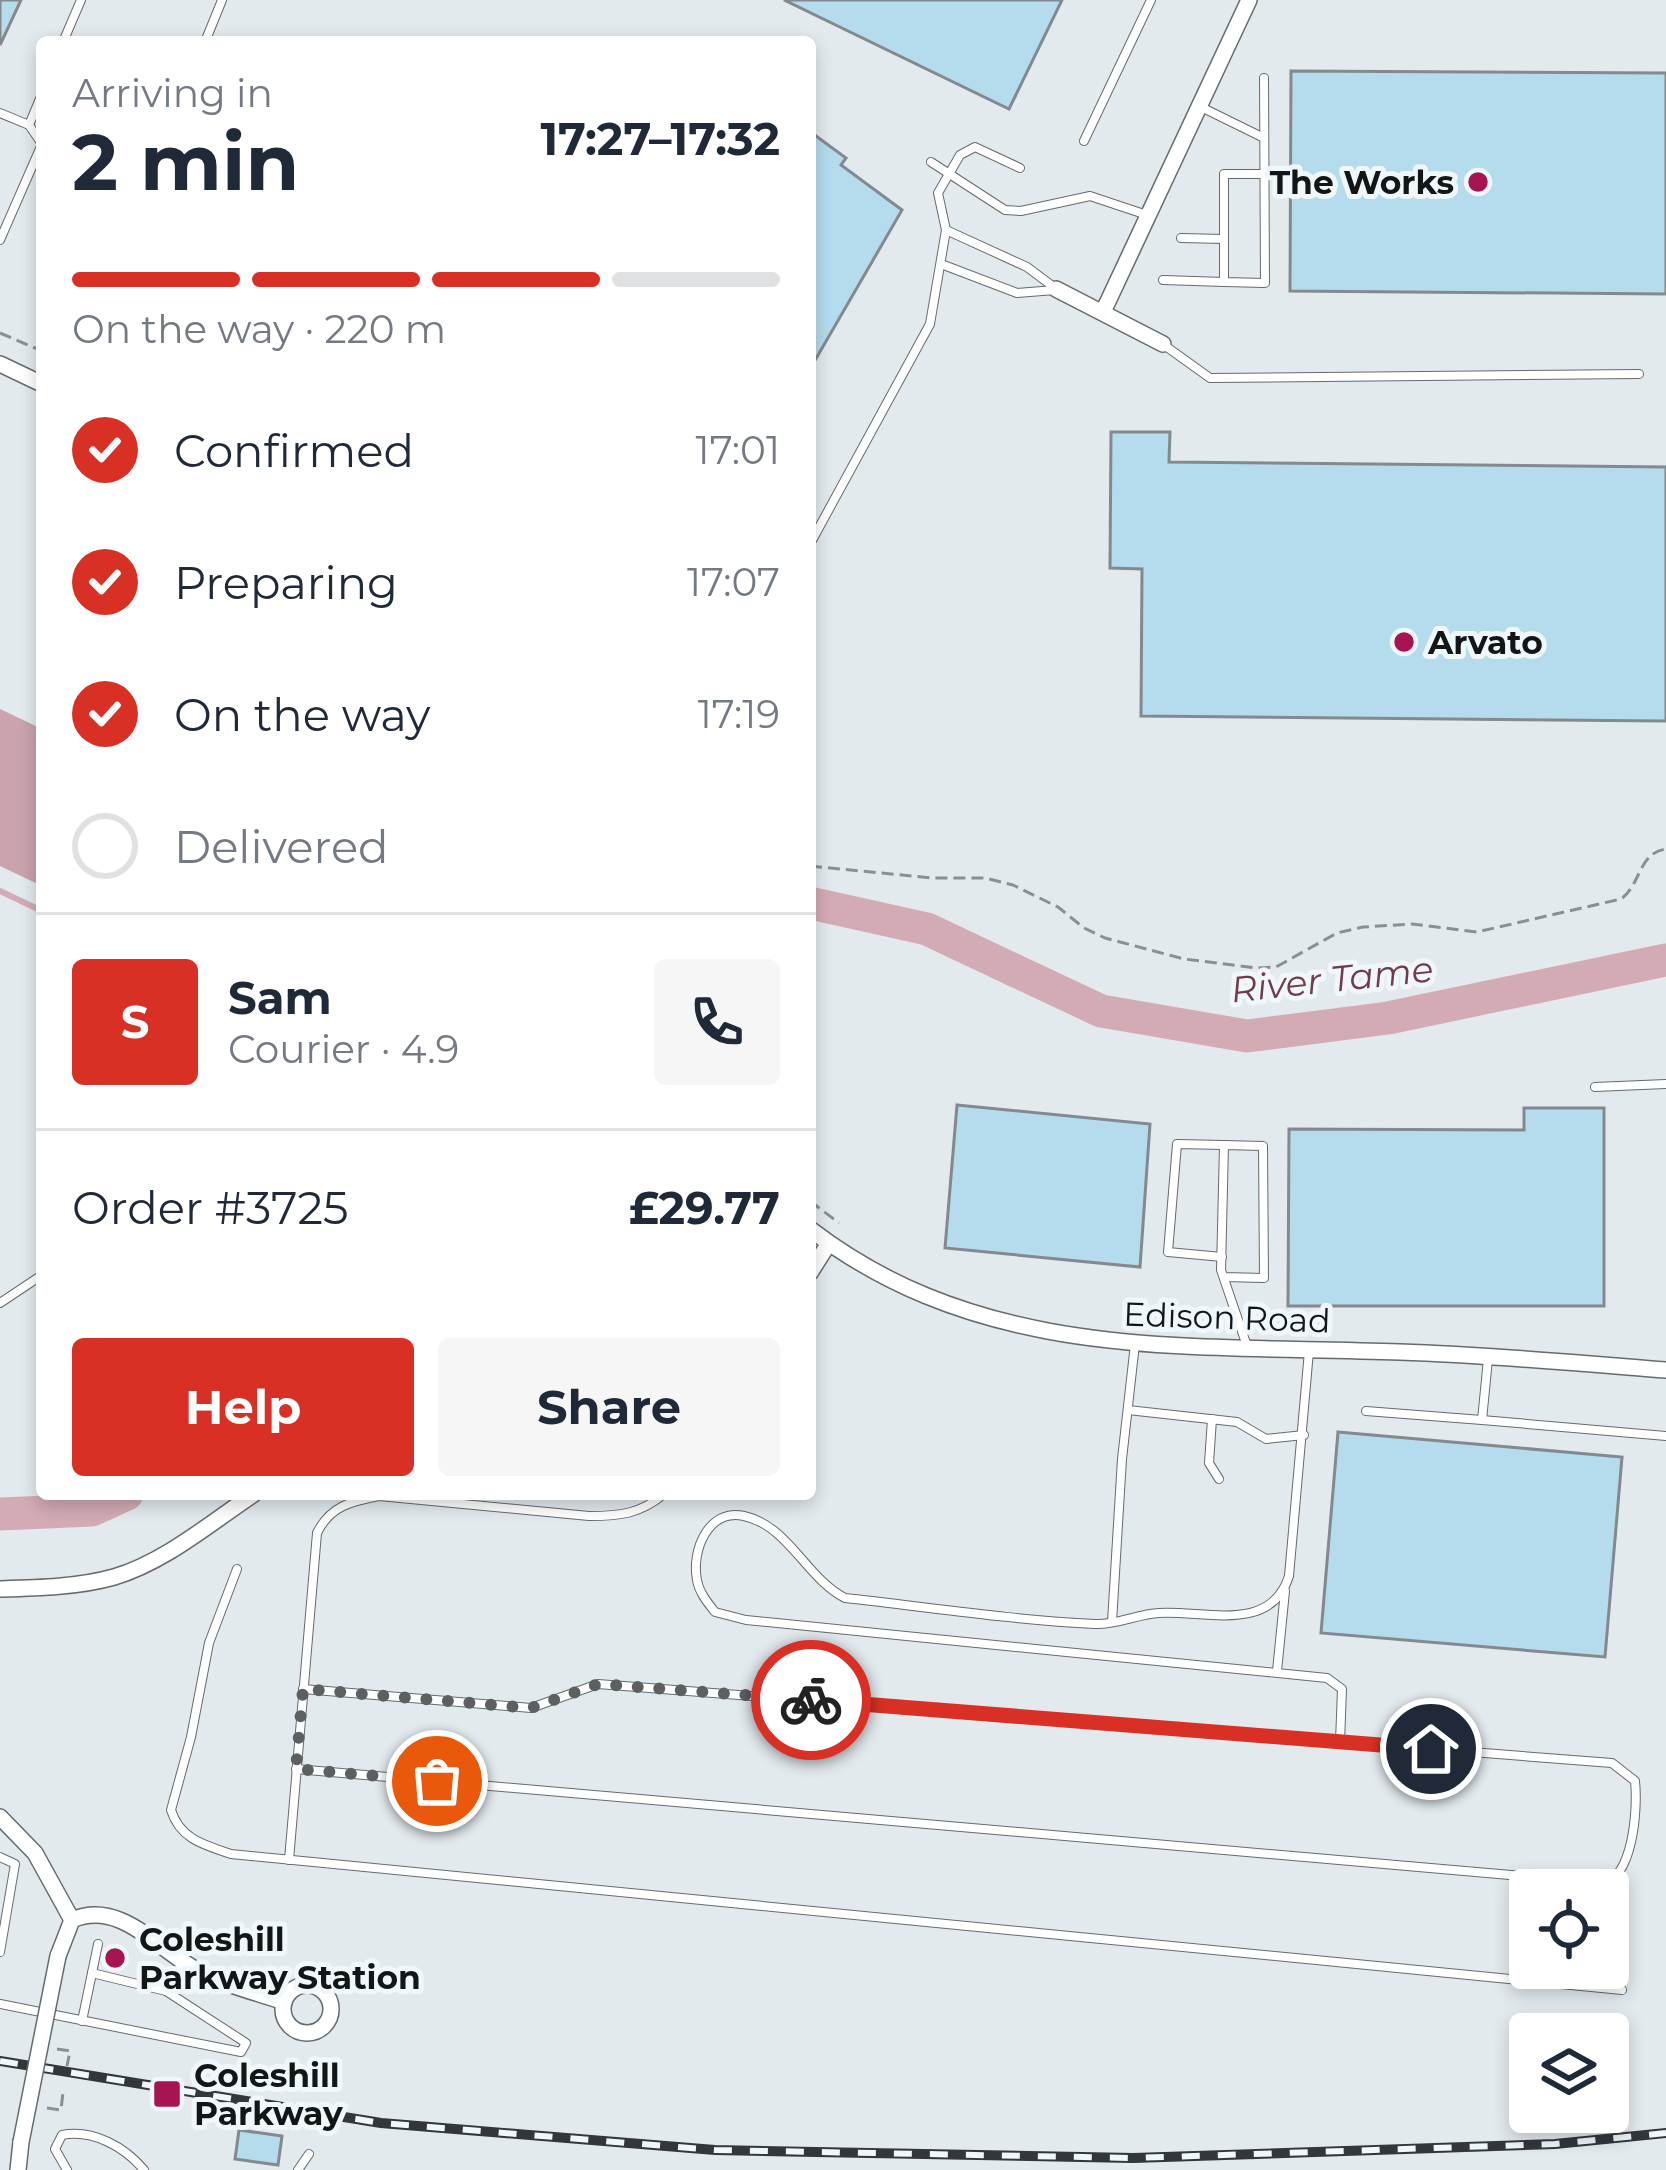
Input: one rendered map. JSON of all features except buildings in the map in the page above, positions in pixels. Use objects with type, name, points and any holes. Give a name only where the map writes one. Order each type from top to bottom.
[{"type":"street","points":[[1102,312],[1249,0]]},
{"type":"street","points":[[1056,290],[1163,344]]},
{"type":"street","points":[[0,364],[36,381]]},
{"type":"street","name":"Edison Road","points":[[816,1233],[875,1271],[971,1313],[1021,1328],[1135,1344],[1488,1357],[1666,1370]]},
{"type":"street","points":[[816,1264],[829,1243]]},
{"type":"street","points":[[0,1589],[114,1577],[164,1554],[245,1500]]},
{"type":"street","points":[[0,1817],[35,1853],[72,1920]]},
{"type":"street","points":[[18,2170],[58,1956],[72,1920],[86,1914],[113,1915],[202,1973],[284,2002]]},
{"type":"lane","points":[[66,36],[81,0]]},
{"type":"lane","points":[[207,36],[222,0]]},
{"type":"lane","points":[[1084,141],[1151,0]]},
{"type":"lane","points":[[1163,280],[1265,283],[1264,78]]},
{"type":"lane","points":[[1201,107],[1264,138]]},
{"type":"lane","points":[[29,125],[36,108]]},
{"type":"lane","points":[[0,113],[29,125],[36,135]]},
{"type":"lane","points":[[816,533],[930,324],[946,230],[938,193],[949,172],[960,154],[975,147],[1020,168]]},
{"type":"lane","points":[[0,240],[36,158]]},
{"type":"lane","points":[[931,162],[1005,211],[1021,212],[1090,196],[1148,215]]},
{"type":"lane","points":[[1224,282],[1224,174],[1265,175]]},
{"type":"lane","points":[[946,230],[1027,267],[1056,290]]},
{"type":"lane","points":[[1181,238],[1224,239]]},
{"type":"lane","points":[[940,264],[1017,292],[1056,290]]},
{"type":"lane","points":[[1163,344],[1210,378],[1639,374]]},
{"type":"lane","points":[[1595,1088],[1666,1084]]},
{"type":"lane","points":[[1222,1257],[1168,1252],[1177,1144],[1264,1147],[1264,1278],[1224,1277]]},
{"type":"lane","points":[[1223,1144],[1224,1277],[1249,1350]]},
{"type":"lane","points":[[0,1304],[36,1279]]},
{"type":"lane","points":[[1112,1622],[1135,1344]]},
{"type":"lane","points":[[1277,1671],[1309,1352]]},
{"type":"lane","points":[[1482,1420],[1488,1357]]},
{"type":"lane","points":[[1128,1410],[1237,1422],[1266,1439],[1304,1435]]},
{"type":"lane","points":[[1366,1412],[1666,1436]]},
{"type":"lane","points":[[1212,1419],[1209,1463],[1219,1480]]},
{"type":"lane","points":[[289,1860],[317,1533],[334,1510],[359,1500]]},
{"type":"lane","points":[[421,1500],[590,1516],[623,1516],[657,1500]]},
{"type":"lane","points":[[1285,1590],[1272,1604],[1244,1615],[1158,1613],[1112,1622],[845,1598],[832,1591],[770,1526],[741,1515],[722,1516],[710,1525],[696,1561],[697,1580],[715,1612],[746,1620],[1328,1678],[1342,1690],[1340,1742]]},
{"type":"lane","points":[[237,1569],[209,1643],[171,1810],[183,1832],[231,1854],[1509,1978]]},
{"type":"lane","points":[[303,1689],[531,1708],[598,1684],[1612,1763],[1635,1781],[1637,1805],[1623,1869]]},
{"type":"lane","points":[[296,1769],[1509,1880]]},
{"type":"lane","points":[[0,1857],[15,1864],[0,1952]]},
{"type":"lane","points":[[82,2020],[98,1944]]},
{"type":"lane","points":[[166,1991],[183,1961]]},
{"type":"lane","points":[[0,2004],[241,2052],[245,2043],[166,1991],[92,1973]]},
{"type":"lane","points":[[1613,1989],[1622,1990]]},
{"type":"lane","points":[[68,2170],[56,2149],[62,2134],[72,2133],[103,2138],[144,2170]]},
{"type":"lane","points":[[298,2170],[309,2155]]},
{"type":"path","points":[[0,333],[36,348]]},
{"type":"path","points":[[816,867],[985,878],[1013,885],[1058,907],[1105,938],[1184,959],[1257,968],[1276,967],[1337,933],[1363,927],[1412,924],[1478,932],[1621,899],[1633,890],[1644,862],[1655,851],[1666,850]]},
{"type":"path","points":[[816,1206],[839,1223]]},
{"type":"path","points":[[54,2062],[56,2049],[70,2051],[67,2066]]},
{"type":"path","points":[[45,2108],[61,2110],[63,2092]]},
{"type":"shaded area","points":[[0,709],[36,726],[36,883],[0,866]]},
{"type":"waterway","points":[[0,891],[36,908]]},
{"type":"waterway","name":"River Tame","points":[[816,904],[927,929],[1101,1011],[1247,1036],[1388,1018],[1666,960]]},
{"type":"waterway","name":"River Tame","points":[[0,1514],[92,1510],[114,1500]]},
{"type":"railway","points":[[0,2061],[381,2123],[715,2150],[1133,2158],[1555,2144],[1666,2133]]},
{"type":"way so far","points":[[437,1781],[296,1769],[303,1689],[531,1708],[598,1684],[811,1700]]},
{"type":"place","name":"The Works","points":[[1478,182]]},
{"type":"place","name":"Arvato","points":[[1404,642]]},
{"type":"place","name":"Coleshill Parkway Station","points":[[115,1958]]},
{"type":"place","name":"Coleshill Parkway","points":[[167,2094]]},
{"type":"route","points":[[811,1700],[1431,1749]]}]
